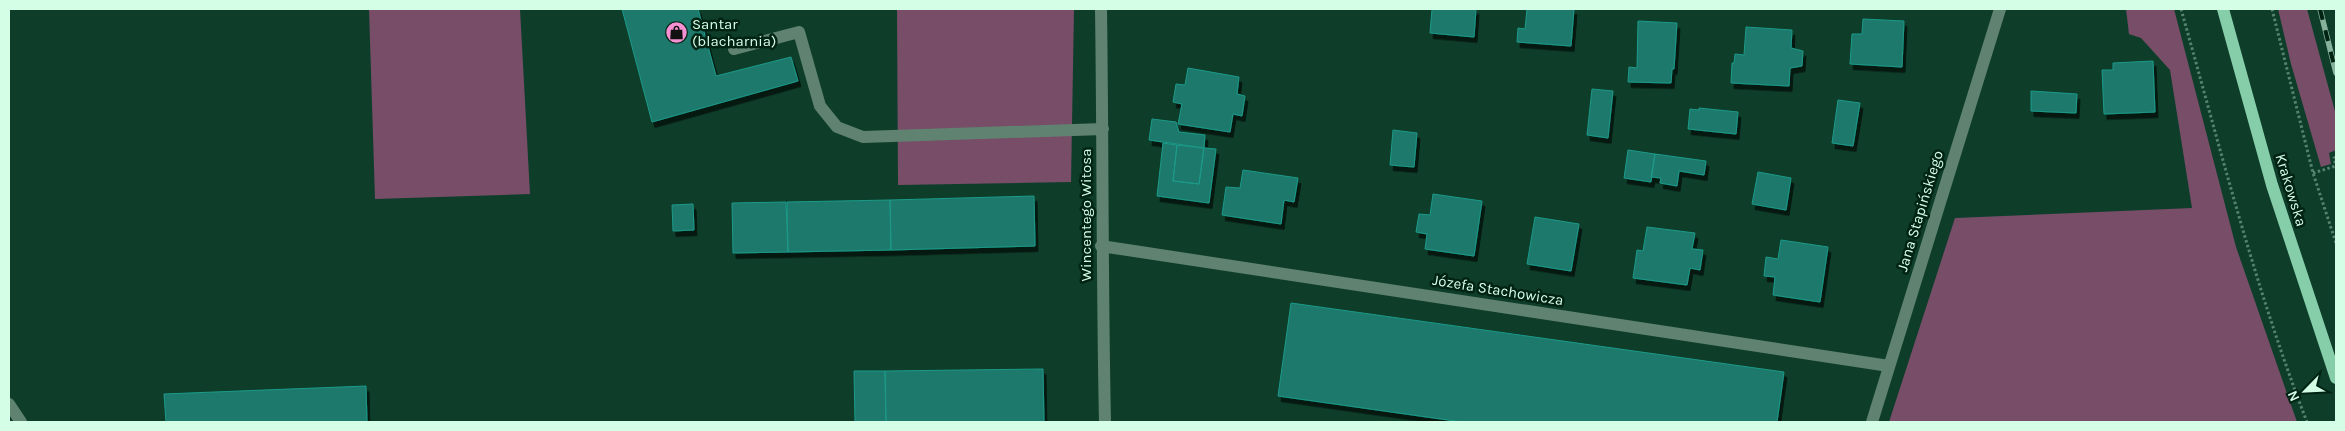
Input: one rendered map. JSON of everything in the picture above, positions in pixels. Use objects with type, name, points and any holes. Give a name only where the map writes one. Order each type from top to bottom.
[{"type":"main road","name":"Krakowska","points":[[2223,9],[2272,185],[2336,378]]},
{"type":"street","name":"Wincentego Witosa","points":[[1100,9],[1103,130],[1101,246],[1105,422]]},
{"type":"street","name":"Jana Stapińskiego","points":[[1872,422],[2000,9]]},
{"type":"street","points":[[734,49],[799,32],[820,106],[837,127],[863,137],[1103,130]]},
{"type":"street","name":"Józefa Stachowicza","points":[[1101,246],[1889,366]]},
{"type":"street","points":[[9,404],[21,422]]},
{"type":"path","points":[[2181,9],[2231,188],[2283,360],[2307,422]]},
{"type":"path","points":[[2272,9],[2313,173],[2336,243]]},
{"type":"path","points":[[2313,173],[2336,166],[2334,158],[2336,157]]},
{"type":"shaded area","points":[[369,9],[520,9],[530,194],[375,199]]},
{"type":"shaded area","points":[[897,9],[1074,9],[1071,182],[898,185]]},
{"type":"shaded area","points":[[2126,9],[2174,9],[2236,247],[2297,422],[1889,422],[1955,218],[2192,208],[2170,70],[2141,38],[2129,34]]},
{"type":"shaded area","points":[[2278,9],[2307,9],[2336,115],[2336,150],[2329,153],[2331,164],[2321,167],[2291,64]]},
{"type":"building","points":[[622,9],[698,9],[716,76],[791,57],[798,81],[652,122]]},
{"type":"building","points":[[1432,9],[1476,9],[1474,37],[1430,33]]},
{"type":"building","points":[[1527,9],[1574,9],[1571,46],[1517,42],[1518,28],[1525,29]]},
{"type":"building","points":[[1863,19],[1904,21],[1902,67],[1850,64],[1852,34],[1862,34]]},
{"type":"building","points":[[1638,21],[1677,23],[1674,69],[1672,69],[1671,83],[1628,82],[1629,67],[1637,68]]},
{"type":"building","points":[[1746,27],[1792,30],[1791,48],[1803,51],[1802,66],[1790,68],[1789,86],[1731,83],[1732,63],[1734,63],[1735,54],[1744,55]]},
{"type":"building","points":[[2153,61],[2155,112],[2104,114],[2102,70],[2113,70],[2113,63]]},
{"type":"building","points":[[1188,68],[1239,77],[1237,94],[1245,96],[1242,116],[1233,114],[1230,132],[1178,124],[1182,104],[1173,102],[1176,84],[1185,85]]},
{"type":"building","points":[[1592,89],[1613,91],[1608,138],[1587,135]]},
{"type":"building","points":[[2031,91],[2077,94],[2076,113],[2031,111]]},
{"type":"building","points":[[1838,100],[1860,103],[1853,146],[1832,143]]},
{"type":"building","points":[[1699,108],[1738,112],[1736,134],[1688,129],[1690,109],[1699,110]]},
{"type":"building","points":[[1152,119],[1176,122],[1179,132],[1205,135],[1204,148],[1149,140]]},
{"type":"building","points":[[1393,130],[1417,133],[1414,167],[1390,165]]},
{"type":"building","points":[[1163,143],[1177,145],[1173,181],[1199,184],[1204,148],[1216,149],[1209,203],[1157,196]]},
{"type":"building","points":[[1177,145],[1204,148],[1199,184],[1173,181]]},
{"type":"building","points":[[1628,150],[1655,154],[1651,182],[1624,178]]},
{"type":"building","points":[[1655,154],[1706,161],[1704,175],[1679,171],[1677,186],[1660,183],[1661,178],[1651,177]]},
{"type":"building","points":[[1243,170],[1298,178],[1294,202],[1284,200],[1281,224],[1222,215],[1226,187],[1240,188]]},
{"type":"building","points":[[1758,172],[1791,178],[1786,210],[1752,204]]},
{"type":"building","points":[[1433,194],[1482,201],[1474,256],[1425,249],[1427,234],[1416,232],[1419,214],[1430,215]]},
{"type":"building","points":[[1034,196],[1035,246],[891,250],[890,200]]},
{"type":"building","points":[[890,200],[891,250],[788,252],[787,202]]},
{"type":"building","points":[[786,202],[788,252],[733,253],[732,203]]},
{"type":"building","points":[[693,204],[694,230],[673,231],[672,205]]},
{"type":"building","points":[[1535,217],[1579,224],[1571,271],[1527,264]]},
{"type":"building","points":[[1647,227],[1695,233],[1692,249],[1703,250],[1700,270],[1690,268],[1687,285],[1633,278],[1637,250],[1643,251]]},
{"type":"building","points":[[1781,240],[1828,247],[1820,302],[1773,295],[1775,277],[1764,276],[1766,257],[1778,259]]},
{"type":"building","points":[[1291,303],[1784,372],[1777,422],[1462,422],[1278,396]]},
{"type":"building","points":[[1043,369],[1044,422],[886,422],[885,371]]},
{"type":"building","points":[[854,371],[885,371],[886,422],[855,422]]},
{"type":"building","points":[[366,386],[367,422],[166,422],[164,394]]},
{"type":"railway","points":[[2320,9],[2336,73]]},
{"type":"place","name":"Santar (blacharnia)","points":[[676,33]]}]
